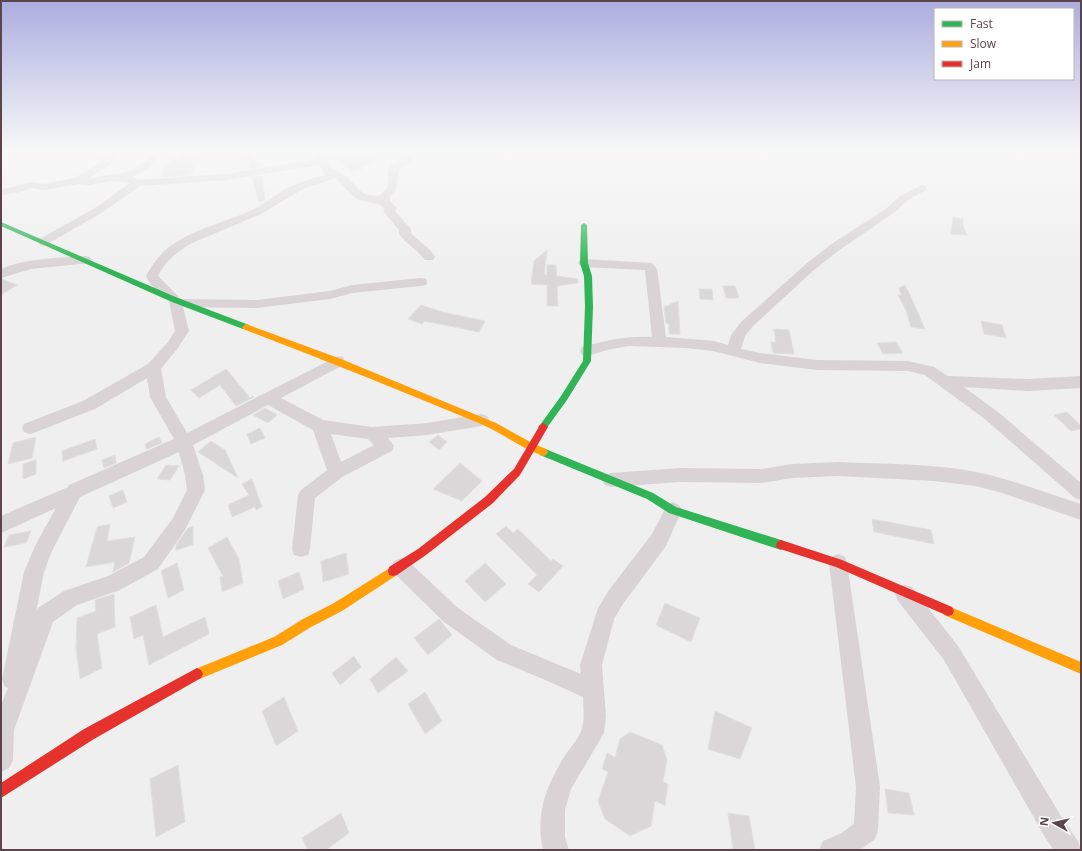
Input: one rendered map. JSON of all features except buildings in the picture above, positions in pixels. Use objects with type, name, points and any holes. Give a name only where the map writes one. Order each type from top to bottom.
[{"type":"main road","points":[[1,224],[179,301],[338,361],[493,425],[531,447],[650,496],[673,510],[838,563],[1081,668]]},
{"type":"main road","points":[[1,791],[89,734],[177,684],[210,668],[278,641],[307,623],[338,607],[401,567],[465,520],[489,500],[517,472],[531,447],[587,361],[590,306],[588,276],[584,264],[584,225]]},
{"type":"street","points":[[1,194],[17,190]]},
{"type":"street","points":[[44,242],[99,210],[128,190]]},
{"type":"street","points":[[294,190],[283,195],[269,206],[198,236],[168,254],[157,266],[152,276],[156,282],[179,301],[257,304],[371,287],[420,282]]},
{"type":"street","points":[[354,190],[360,196],[380,198],[384,201],[391,208],[389,211],[405,228],[406,234],[412,242],[427,253],[429,257]]},
{"type":"street","points":[[384,201],[385,195],[391,190]]},
{"type":"street","points":[[733,352],[738,335],[747,324],[810,267],[834,248],[891,210],[904,198],[919,190]]},
{"type":"street","points":[[1,274],[7,270],[31,265],[86,260]]},
{"type":"street","points":[[584,264],[648,266],[651,269],[660,342]]},
{"type":"street","points":[[30,428],[89,405],[153,368],[173,345],[182,331],[179,301]]},
{"type":"street","points":[[587,351],[611,344],[629,341],[660,342],[714,346],[760,358],[817,365],[908,366],[929,371],[992,416],[1081,493]]},
{"type":"street","points":[[1,525],[75,490],[184,442],[338,361]]},
{"type":"street","points":[[24,623],[45,616],[71,598],[113,584],[151,563],[179,524],[196,490],[194,475],[184,442],[158,397],[153,368]]},
{"type":"street","points":[[945,381],[1028,385],[1081,382]]},
{"type":"street","points":[[268,398],[320,426],[372,433],[427,429],[481,420]]},
{"type":"street","points":[[320,426],[336,472]]},
{"type":"street","points":[[300,549],[307,495],[336,472],[386,446],[372,433]]},
{"type":"street","points":[[608,480],[680,475],[762,476],[792,471],[838,470],[934,474],[975,479],[999,485],[1081,512]]},
{"type":"street","points":[[1,760],[3,730],[34,572],[43,550],[75,490]]},
{"type":"street","points":[[556,850],[553,837],[553,810],[561,784],[593,733],[595,716],[591,665],[605,615],[616,597],[659,540],[673,510]]},
{"type":"street","points":[[832,850],[848,844],[866,830],[868,787],[838,563]]},
{"type":"street","points":[[401,567],[451,615],[504,652],[594,691]]},
{"type":"street","points":[[903,591],[951,653],[1055,830],[1069,850]]},
{"type":"street","points":[[3,730],[45,616]]},
{"type":"traffic: fast","points":[[1,224],[175,300],[246,327]]},
{"type":"traffic: fast","points":[[543,427],[564,398],[587,361],[589,306],[588,276],[584,263],[584,225]]},
{"type":"traffic: fast","points":[[543,452],[650,496],[673,510],[781,545]]},
{"type":"traffic: slow","points":[[246,327],[338,361],[493,425],[531,447],[543,452]]},
{"type":"traffic: slow","points":[[197,674],[278,641],[307,623],[338,607],[393,571]]},
{"type":"traffic: slow","points":[[948,611],[1081,668]]},
{"type":"traffic: jam","points":[[393,571],[422,552],[489,500],[517,472],[543,427]]},
{"type":"traffic: jam","points":[[781,545],[838,563],[948,611]]},
{"type":"traffic: jam","points":[[1,791],[89,734],[197,674]]}]
